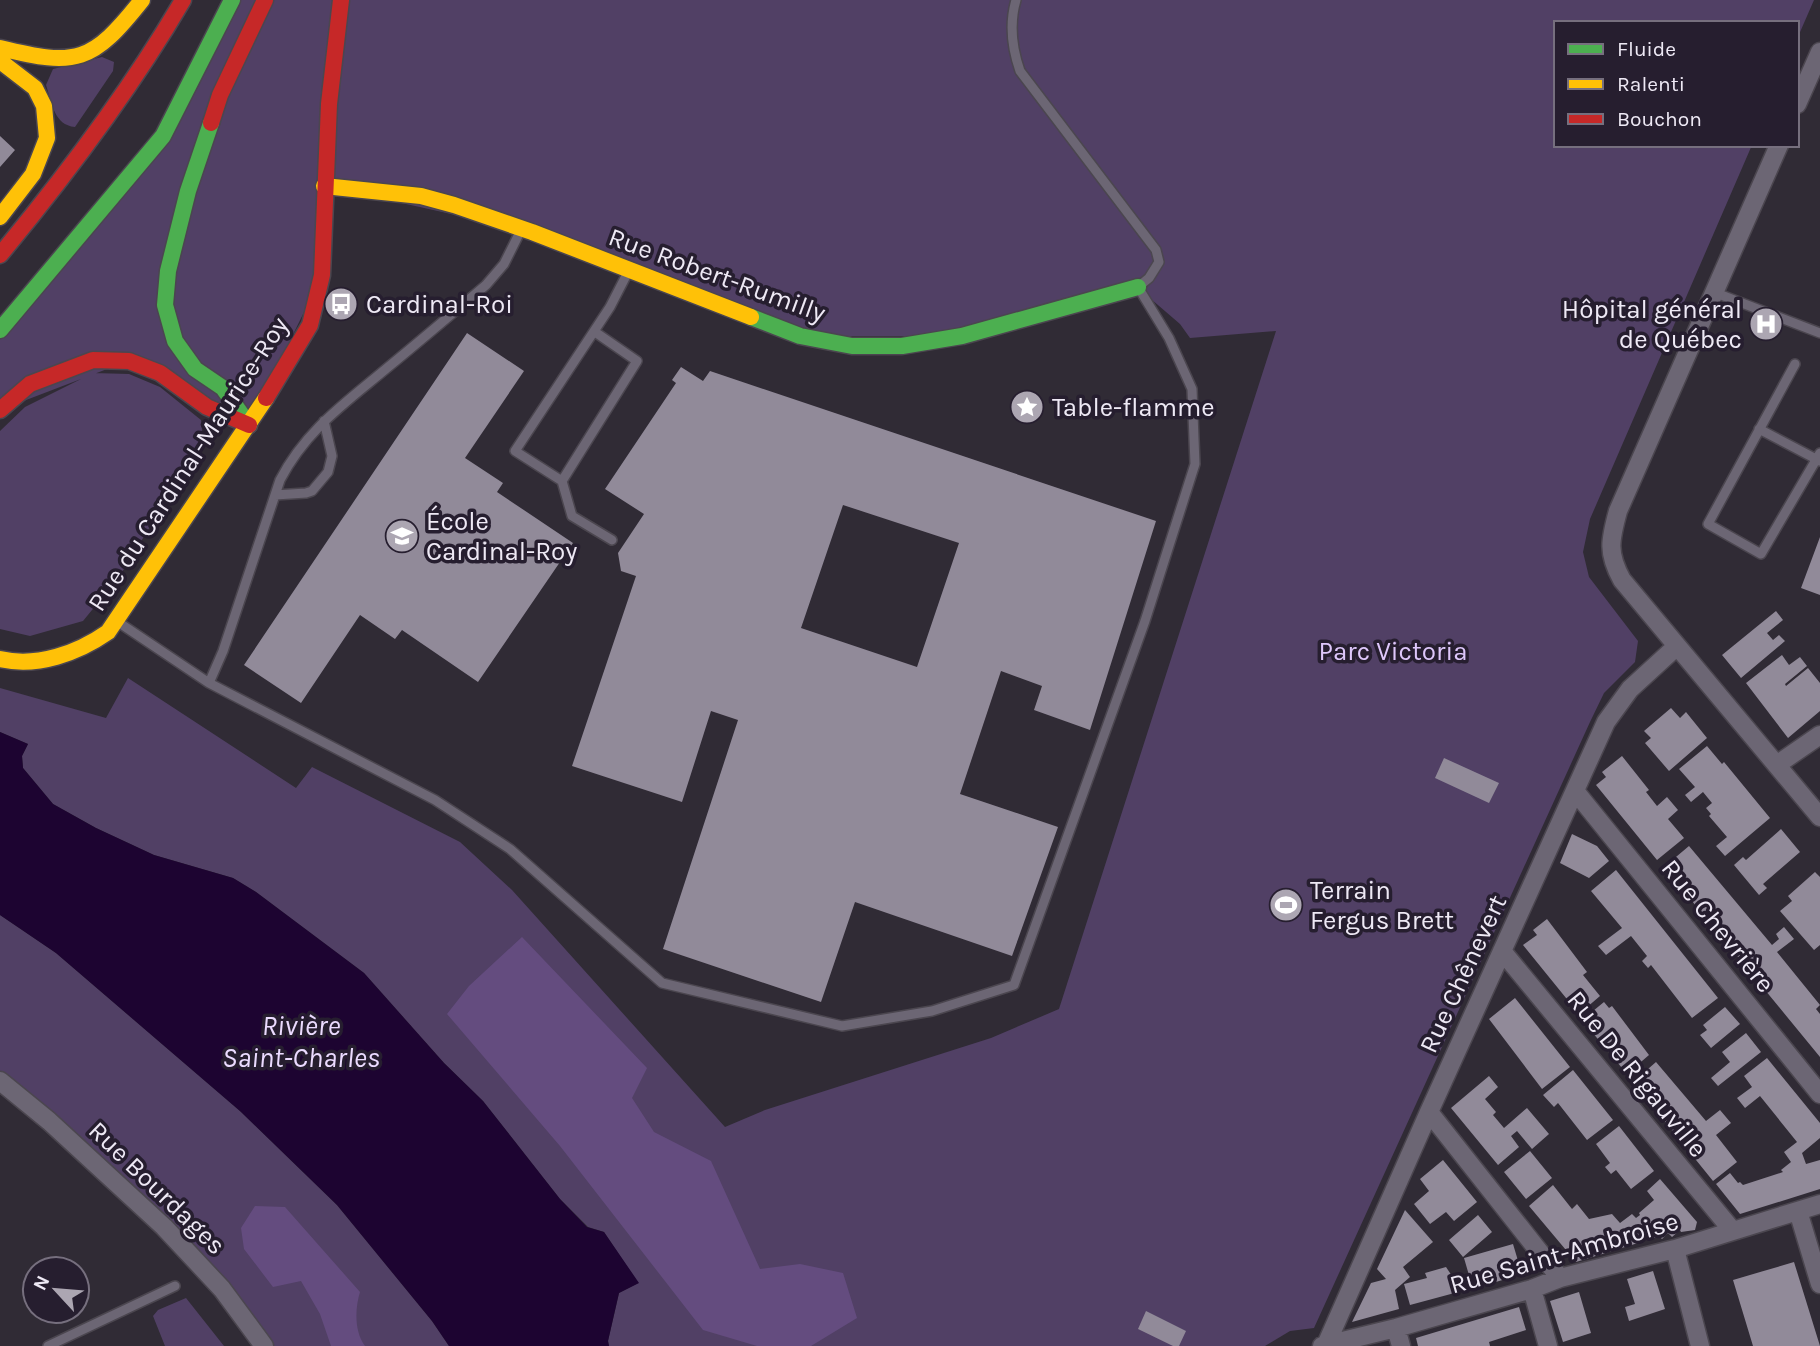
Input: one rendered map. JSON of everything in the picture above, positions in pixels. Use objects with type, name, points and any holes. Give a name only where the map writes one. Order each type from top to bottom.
[{"type":"main road","points":[[0,48],[37,57],[68,60],[97,48],[122,27],[142,0]]},
{"type":"main road","points":[[0,256],[60,184],[116,107],[183,0]]},
{"type":"main road","points":[[0,330],[163,136],[232,0]]},
{"type":"main road","points":[[249,425],[223,388],[195,369],[175,341],[165,305],[168,271],[188,191],[220,94],[265,0]]},
{"type":"main road","name":"Rue du Cardinal-Maurice-Roy","points":[[0,659],[56,659],[94,643],[108,632],[249,425],[310,325],[322,275],[329,104],[341,0]]},
{"type":"main road","points":[[0,61],[35,88],[44,106],[47,138],[33,174],[0,217]]},
{"type":"main road","name":"Rue Robert-Rumilly","points":[[324,186],[421,196],[522,228],[800,336],[852,346],[902,346],[962,336],[1138,287]]},
{"type":"main road","points":[[0,410],[30,384],[93,360],[129,361],[160,373],[207,407],[249,425]]},
{"type":"street","points":[[1799,99],[1820,51]]},
{"type":"street","points":[[1779,147],[1618,511],[1610,547],[1612,560],[1622,580],[1820,817]]},
{"type":"street","name":"Rue Chênevert","points":[[1324,1345],[1606,722],[1630,689],[1677,646]]},
{"type":"street","points":[[1778,764],[1820,735]]},
{"type":"street","name":"Rue Chevrière","points":[[1575,791],[1820,1094]]},
{"type":"street","name":"Rue De Rigauville","points":[[1502,951],[1732,1230]]},
{"type":"street","name":"Rue Bourdages","points":[[0,1081],[49,1121],[164,1227],[222,1289],[264,1346]]},
{"type":"street","points":[[1429,1112],[1560,1278]]},
{"type":"street","name":"Rue Saint-Ambroise","points":[[1324,1345],[1396,1328],[1532,1289],[1560,1278],[1675,1249],[1820,1204]]},
{"type":"street","points":[[1798,1211],[1820,1284]]},
{"type":"street","points":[[1675,1249],[1700,1346]]},
{"type":"street","points":[[1532,1289],[1548,1346]]},
{"type":"street","points":[[1396,1328],[1401,1346]]},
{"type":"lane","points":[[116,620],[209,682],[435,800],[510,849],[662,983],[842,1026],[932,1011],[1014,985],[1145,621],[1195,464],[1192,389],[1170,338],[1138,287],[1149,278],[1159,262],[1156,250],[1020,71],[1013,51],[1012,15],[1016,0]]},
{"type":"lane","points":[[209,682],[220,659],[275,495],[301,444],[324,421],[486,285],[504,264],[522,228]]},
{"type":"lane","points":[[612,540],[572,516],[562,481],[516,451],[595,332],[629,270]]},
{"type":"lane","points":[[1716,293],[1820,333]]},
{"type":"lane","points":[[562,481],[637,361],[595,332]]},
{"type":"lane","points":[[1759,429],[1819,458],[1761,554],[1708,524],[1759,429],[1795,364]]},
{"type":"lane","points":[[275,495],[312,491],[328,472],[332,456],[324,421]]},
{"type":"lane","points":[[48,1346],[175,1286]]},
{"type":"green space","name":"Parc Victoria","points":[[232,0],[1814,0],[1799,34],[1799,21],[1554,21],[1554,147],[1751,147],[1590,519],[1583,552],[1589,577],[1638,641],[1635,662],[1604,693],[1590,722],[1314,1328],[1290,1331],[1265,1346],[609,1346],[619,1293],[638,1283],[604,1232],[588,1227],[560,1199],[483,1101],[444,1063],[364,973],[256,892],[233,878],[154,855],[53,804],[23,768],[22,756],[28,744],[0,732],[0,688],[106,718],[128,678],[296,788],[312,767],[460,842],[512,890],[725,1127],[765,1110],[991,1038],[1059,1009],[1276,331],[1190,338],[1180,324],[1137,287],[962,336],[800,336],[532,232],[325,186],[322,275],[249,425],[128,361],[0,410],[0,330],[163,136]]},
{"type":"green space","points":[[102,57],[114,62],[113,71],[75,127],[62,122],[55,112],[46,85],[53,69]]},
{"type":"green space","points":[[93,373],[129,374],[160,387],[201,420],[203,441],[119,577],[83,621],[30,636],[0,629],[0,431],[25,407]]},
{"type":"green space","points":[[0,915],[56,953],[240,1111],[337,1205],[432,1321],[449,1346],[264,1346],[222,1289],[0,1081]]},
{"type":"green space","points":[[186,1298],[224,1346],[165,1346],[153,1316],[158,1310]]},
{"type":"shaded area","points":[[522,937],[647,1068],[632,1098],[654,1132],[711,1161],[760,1269],[800,1264],[843,1273],[857,1318],[811,1346],[757,1346],[703,1330],[560,1146],[447,1014],[469,986]]},
{"type":"shaded area","points":[[255,1206],[285,1207],[360,1292],[356,1319],[365,1346],[331,1346],[320,1314],[301,1281],[273,1287],[244,1249],[241,1228]]},
{"type":"water","name":"Rivière Saint-Charles","points":[[0,732],[28,744],[22,756],[23,768],[53,804],[154,855],[233,878],[256,892],[364,973],[444,1063],[483,1101],[560,1199],[587,1227],[604,1232],[639,1283],[619,1293],[609,1346],[449,1346],[432,1321],[337,1205],[240,1111],[56,953],[0,915]]},
{"type":"building","points":[[0,136],[15,150],[0,167]]},
{"type":"building","points":[[467,333],[524,371],[465,458],[503,483],[497,492],[573,543],[478,682],[402,630],[395,639],[360,615],[301,703],[244,665]]},
{"type":"building","points":[[681,367],[703,381],[710,371],[1156,521],[1090,730],[1034,710],[1042,686],[1001,671],[960,794],[1058,827],[1012,956],[855,902],[821,1002],[663,949],[738,720],[711,711],[682,802],[572,766],[636,576],[621,571],[618,553],[644,514],[605,489],[676,383],[672,380]],"holes":[[[843,505],[959,543],[917,667],[801,628]]]},
{"type":"building","points":[[1820,537],[1820,595],[1801,588]]},
{"type":"building","points":[[1776,611],[1783,620],[1767,633],[1773,640],[1779,635],[1785,641],[1741,678],[1722,655]]},
{"type":"building","points":[[1782,655],[1789,665],[1800,657],[1807,666],[1785,684],[1786,686],[1808,668],[1820,683],[1820,711],[1788,738],[1746,683]]},
{"type":"building","points":[[1671,708],[1680,718],[1686,712],[1707,738],[1669,771],[1645,743],[1651,738],[1644,731]]},
{"type":"building","points":[[1707,746],[1722,764],[1724,762],[1770,818],[1725,856],[1716,846],[1727,837],[1709,816],[1711,814],[1706,808],[1712,803],[1703,792],[1691,802],[1685,795],[1695,787],[1679,769]]},
{"type":"building","points":[[1622,756],[1649,790],[1646,792],[1657,806],[1667,797],[1678,810],[1668,819],[1684,838],[1657,860],[1596,785],[1606,777],[1602,772]]},
{"type":"building","points":[[1444,758],[1499,783],[1489,803],[1435,778]]},
{"type":"building","points":[[1781,829],[1800,852],[1763,884],[1767,888],[1759,895],[1734,865],[1743,857],[1746,860]]},
{"type":"building","points":[[1572,834],[1597,846],[1609,861],[1589,878],[1560,863]]},
{"type":"building","points":[[1689,846],[1772,945],[1779,939],[1776,934],[1784,927],[1794,939],[1777,952],[1820,1005],[1816,1009],[1820,1014],[1820,1057],[1664,867]]},
{"type":"building","points":[[1616,870],[1718,998],[1692,1018],[1651,965],[1648,968],[1642,961],[1647,956],[1631,936],[1606,955],[1598,946],[1622,928],[1591,891]]},
{"type":"building","points":[[1815,872],[1820,877],[1820,945],[1814,950],[1780,911],[1792,901],[1788,896]]},
{"type":"building","points":[[1547,919],[1587,972],[1583,975],[1600,996],[1579,1014],[1523,945],[1537,935],[1533,930]]},
{"type":"building","points":[[1515,998],[1570,1067],[1542,1089],[1489,1019]]},
{"type":"building","points":[[1604,1002],[1609,1008],[1612,1006],[1649,1055],[1627,1074],[1582,1020]]},
{"type":"building","points":[[1725,1007],[1740,1024],[1711,1048],[1700,1035],[1707,1030],[1703,1025]]},
{"type":"building","points":[[1746,1033],[1761,1052],[1718,1086],[1711,1078],[1730,1062],[1722,1052]]},
{"type":"building","points":[[1767,1058],[1820,1123],[1820,1138],[1802,1153],[1806,1164],[1820,1160],[1820,1189],[1740,1214],[1716,1184],[1730,1173],[1743,1185],[1783,1172],[1781,1170],[1791,1162],[1784,1152],[1797,1142],[1760,1096],[1745,1108],[1737,1098],[1752,1087],[1744,1076]]},
{"type":"building","points":[[1656,1062],[1706,1121],[1720,1110],[1731,1123],[1716,1135],[1737,1162],[1713,1181],[1633,1082]]},
{"type":"building","points":[[1573,1070],[1613,1120],[1587,1140],[1558,1103],[1554,1107],[1543,1095]]},
{"type":"building","points":[[1489,1076],[1498,1087],[1485,1099],[1504,1128],[1527,1108],[1549,1134],[1532,1149],[1517,1131],[1511,1136],[1519,1147],[1498,1165],[1451,1108]]},
{"type":"building","points":[[1619,1126],[1654,1171],[1631,1189],[1616,1170],[1611,1174],[1605,1167],[1610,1163],[1596,1144]]},
{"type":"building","points":[[1530,1151],[1552,1178],[1526,1199],[1504,1172]]},
{"type":"building","points":[[1443,1160],[1477,1202],[1454,1221],[1446,1212],[1430,1224],[1414,1204],[1429,1191],[1420,1179]]},
{"type":"building","points":[[1660,1179],[1697,1222],[1695,1230],[1680,1230],[1672,1237],[1668,1233],[1662,1239],[1658,1235],[1653,1239],[1645,1238],[1638,1243],[1576,1262],[1529,1206],[1553,1185],[1572,1209],[1577,1204],[1589,1219],[1612,1214],[1620,1223],[1632,1214],[1636,1218],[1654,1200],[1647,1191]]},
{"type":"building","points":[[1405,1210],[1433,1242],[1403,1267],[1410,1277],[1395,1290],[1399,1309],[1352,1322],[1371,1283],[1386,1279],[1377,1269]]},
{"type":"building","points":[[1478,1215],[1492,1232],[1463,1257],[1449,1240]]},
{"type":"building","points":[[1513,1244],[1522,1274],[1473,1289],[1464,1258]]},
{"type":"building","points":[[1794,1262],[1820,1346],[1753,1346],[1733,1280]]},
{"type":"building","points":[[1446,1267],[1462,1291],[1410,1305],[1404,1284],[1427,1278],[1425,1273]]},
{"type":"building","points":[[1653,1271],[1665,1309],[1629,1321],[1625,1307],[1635,1304],[1627,1279]]},
{"type":"building","points":[[1579,1292],[1591,1333],[1563,1342],[1550,1301]]},
{"type":"building","points":[[1519,1307],[1526,1330],[1489,1342],[1490,1346],[1418,1346],[1416,1338]]},
{"type":"building","points":[[1146,1311],[1186,1331],[1179,1346],[1173,1346],[1138,1329]]},
{"type":"traffic: fast","points":[[0,330],[163,136],[232,0]]},
{"type":"traffic: fast","points":[[211,123],[188,191],[168,271],[165,305],[175,341],[195,369],[223,388],[249,425]]},
{"type":"traffic: fast","points":[[751,317],[800,336],[852,346],[902,346],[962,336],[1138,287]]},
{"type":"traffic: slow","points":[[0,48],[48,57],[81,55],[110,37],[142,0]]},
{"type":"traffic: slow","points":[[0,61],[35,88],[44,106],[47,138],[33,174],[0,217]]},
{"type":"traffic: slow","points":[[324,186],[421,196],[454,205],[532,232],[751,317]]},
{"type":"traffic: slow","points":[[0,659],[28,662],[57,657],[108,632],[266,398]]},
{"type":"traffic: jam","points":[[0,255],[97,131],[183,0]]},
{"type":"traffic: jam","points":[[211,123],[220,95],[265,0]]},
{"type":"traffic: jam","points":[[266,398],[310,325],[322,275],[329,104],[341,0]]},
{"type":"traffic: jam","points":[[0,410],[30,384],[93,360],[129,361],[160,373],[207,407],[249,425]]},
{"type":"place","name":"Cardinal-Roi","points":[[341,304]]},
{"type":"place","name":"Hôpital général de Québec","points":[[1766,324]]},
{"type":"place","name":"Table-flamme","points":[[1027,407]]},
{"type":"place","name":"École Cardinal-Roy","points":[[402,536]]},
{"type":"place","name":"Terrain Fergus Brett","points":[[1286,905]]}]
